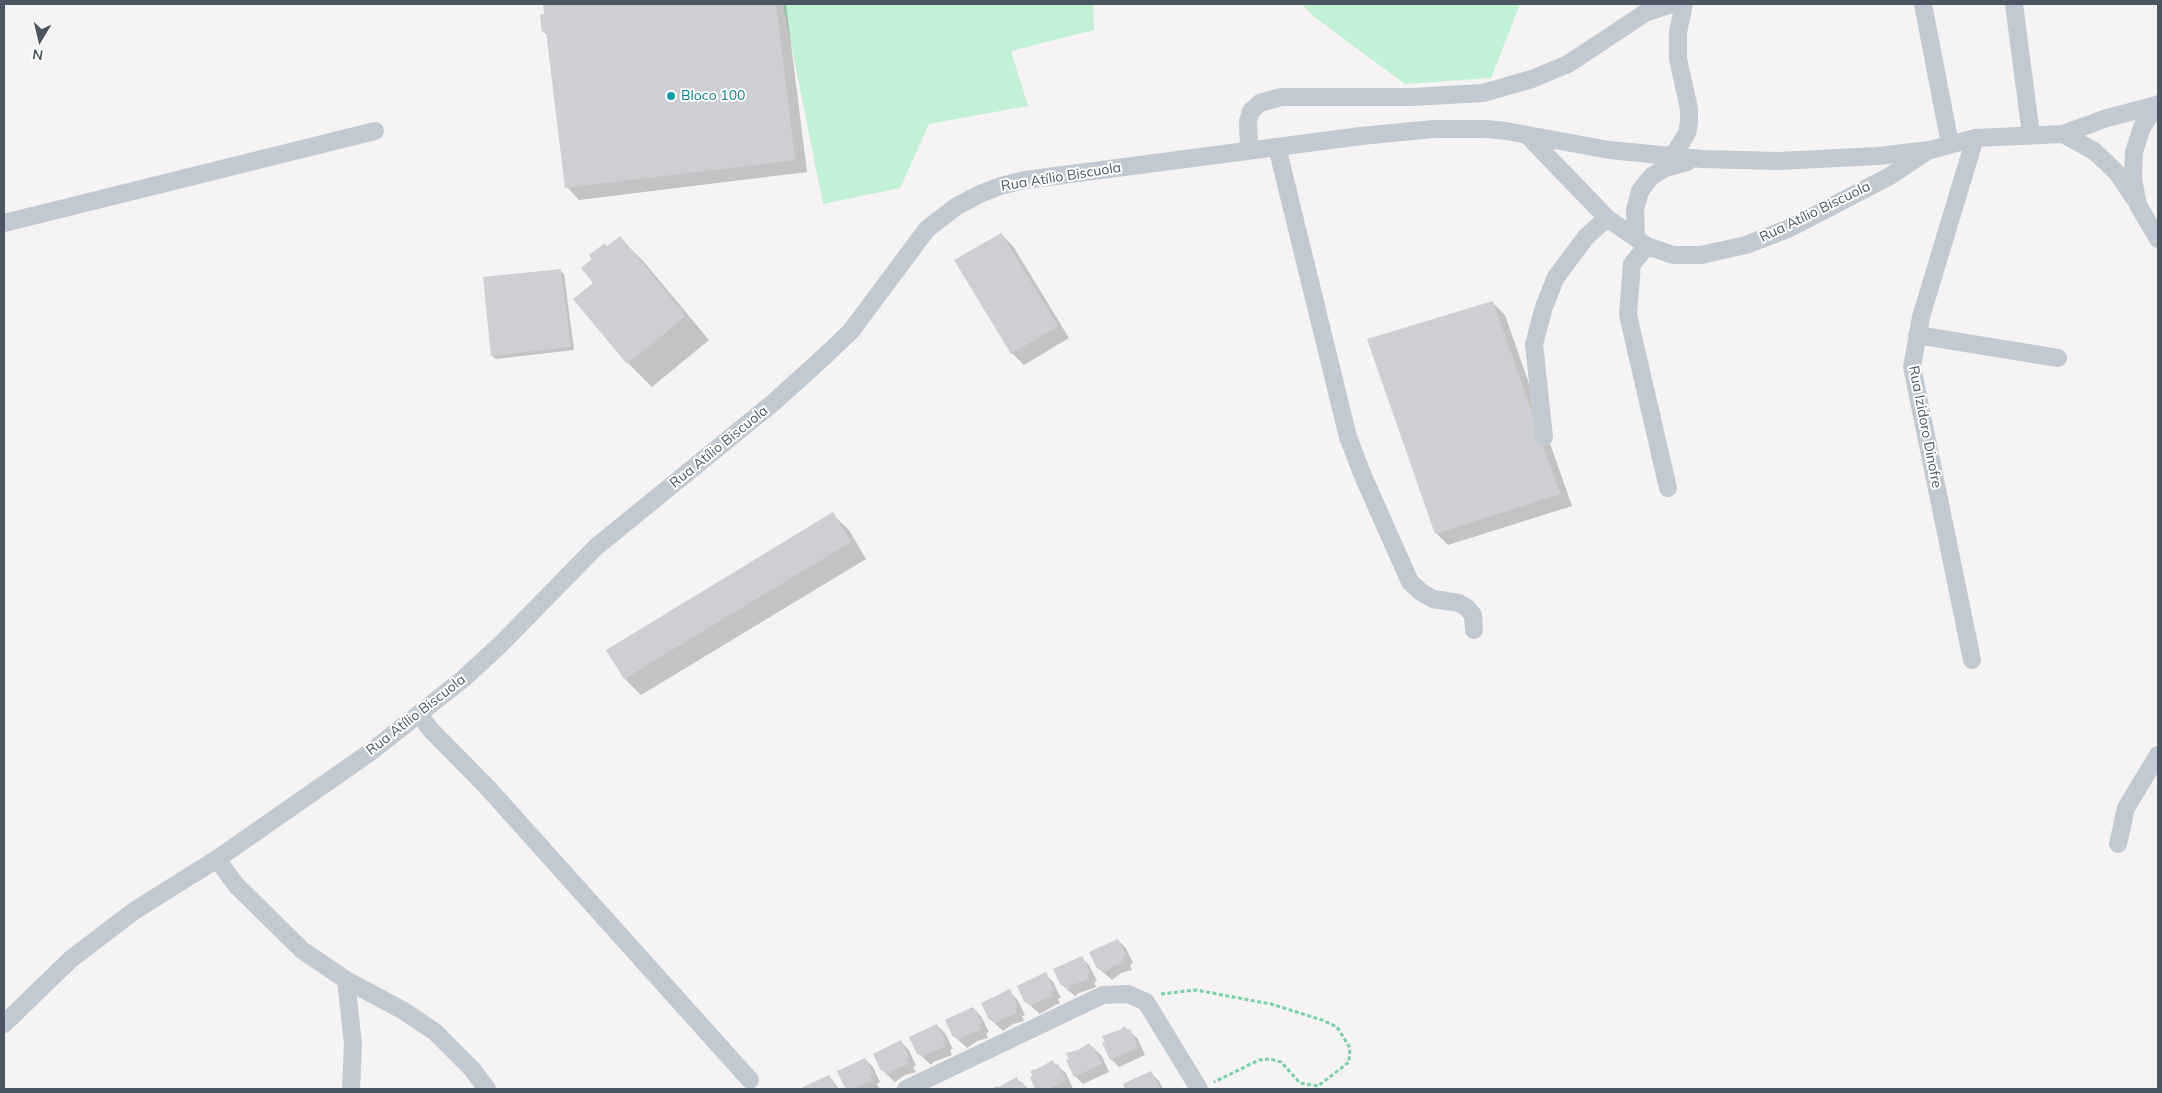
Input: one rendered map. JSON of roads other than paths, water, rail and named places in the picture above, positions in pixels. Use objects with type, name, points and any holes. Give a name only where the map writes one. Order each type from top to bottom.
[{"type":"street","points":[[1249,151],[1248,121],[1250,111],[1260,102],[1281,97],[1413,97],[1482,93],[1532,79],[1568,64],[1645,13],[1672,4]]},
{"type":"street","points":[[1673,156],[1687,134],[1689,123],[1689,109],[1678,59],[1678,32],[1684,4]]},
{"type":"street","points":[[1923,4],[1950,144]]},
{"type":"street","points":[[2014,4],[2031,135]]},
{"type":"street","points":[[2138,205],[2133,179],[2134,152],[2142,127],[2158,104]]},
{"type":"street","name":"Rua Atílio Biscuola","points":[[4,1024],[71,959],[134,911],[217,859],[372,751],[463,679],[500,645],[596,547],[767,408],[851,331],[927,229],[957,206],[1000,186],[1025,180],[1434,129],[1486,129],[1609,150],[1702,159],[1779,161],[1878,156],[1930,150],[1975,138],[2064,134],[2107,118],[2158,104]]},
{"type":"street","points":[[4,223],[375,132]]},
{"type":"street","points":[[2064,134],[2094,151],[2118,174],[2158,239]]},
{"type":"street","name":"Rua Atílio Biscuola","points":[[1528,136],[1607,218],[1642,242],[1673,255],[1701,255],[1746,245],[1790,228],[1890,176],[1930,150]]},
{"type":"street","name":"Rua Izidoro Dinofre","points":[[1972,660],[1912,367],[1917,334],[1975,138]]},
{"type":"street","points":[[1278,147],[1344,419],[1363,476],[1410,582],[1432,599],[1459,603],[1466,607],[1473,615],[1474,630]]},
{"type":"street","points":[[1668,488],[1628,314],[1632,264],[1642,242],[1634,210],[1640,191],[1652,176],[1665,168],[1702,159]]},
{"type":"street","points":[[1544,437],[1534,344],[1544,307],[1556,277],[1586,236],[1607,218]]},
{"type":"street","points":[[1917,334],[2058,358]]},
{"type":"street","points":[[419,714],[430,729],[494,794],[750,1080]]},
{"type":"street","points":[[2118,844],[2126,808],[2158,755]]},
{"type":"street","points":[[217,859],[236,885],[302,950],[346,980],[404,1011],[435,1032],[472,1069],[487,1089]]},
{"type":"street","points":[[346,980],[352,1044],[351,1089]]},
{"type":"street","points":[[906,1089],[1103,995],[1128,994],[1146,1002],[1203,1087]]},
{"type":"place","name":"Bloco 100","points":[[671,96]]}]
